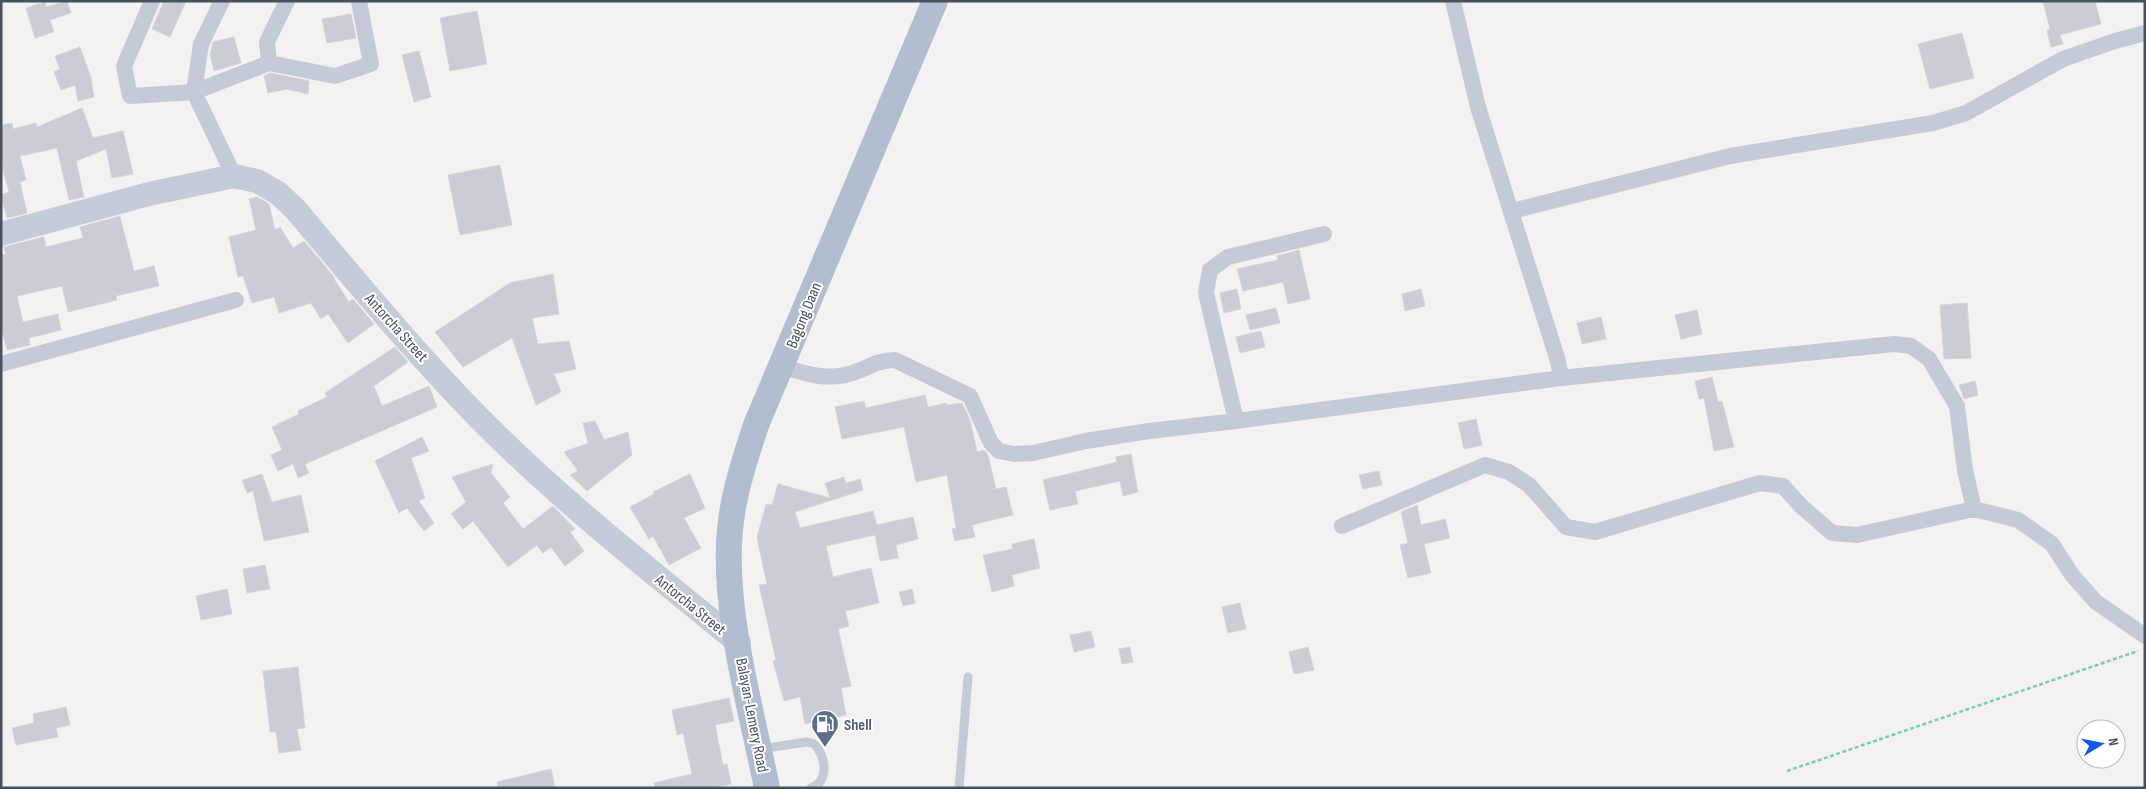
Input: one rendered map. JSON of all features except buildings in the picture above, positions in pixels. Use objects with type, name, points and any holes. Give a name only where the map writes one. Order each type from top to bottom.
[{"type":"main road","name":"Bagong Daan","points":[[739,643],[730,586],[730,522],[738,483],[747,453],[756,425],[935,1]]},
{"type":"main road","name":"Antorcha Street","points":[[1,234],[149,194],[234,176],[258,181],[278,193],[294,209],[395,326],[480,419],[598,529],[739,643]]},
{"type":"main road","name":"Balayan-Lemery Road","points":[[739,643],[767,788]]},
{"type":"street","points":[[152,1],[124,66],[130,96],[194,92],[269,63],[335,76],[371,64],[358,1]]},
{"type":"street","points":[[222,1],[200,44],[194,92],[234,176]]},
{"type":"street","points":[[269,63],[267,42],[286,1]]},
{"type":"street","points":[[1454,1],[1478,107],[1512,210],[1561,378]]},
{"type":"street","points":[[1512,210],[1730,156],[1933,123],[1966,113],[2063,59],[2115,41],[2145,34]]},
{"type":"street","points":[[1236,422],[1206,293],[1210,270],[1228,257],[1324,234]]},
{"type":"street","points":[[1,364],[236,300]]},
{"type":"street","points":[[782,366],[825,378],[858,371],[885,360],[895,360],[970,396],[991,443],[998,451],[1014,454],[1033,453],[1086,440],[1149,431],[1236,422],[1561,378],[1894,344],[1911,346],[1920,350],[1928,359],[1957,406],[1965,470],[1974,509]]},
{"type":"street","points":[[1342,526],[1485,465],[1509,472],[1529,486],[1566,527],[1595,532],[1760,483],[1783,486],[1801,506],[1832,532],[1857,535],[1974,509],[2018,520],[2052,544],[2072,574],[2096,602],[2145,636]]},
{"type":"lane","points":[[959,788],[968,677]]},
{"type":"lane","points":[[759,749],[807,742],[814,744],[824,759],[824,773],[820,782],[811,788]]},
{"type":"path","points":[[1787,771],[2128,652],[2145,650]]},
{"type":"place","name":"Shell","points":[[825,748]]}]
